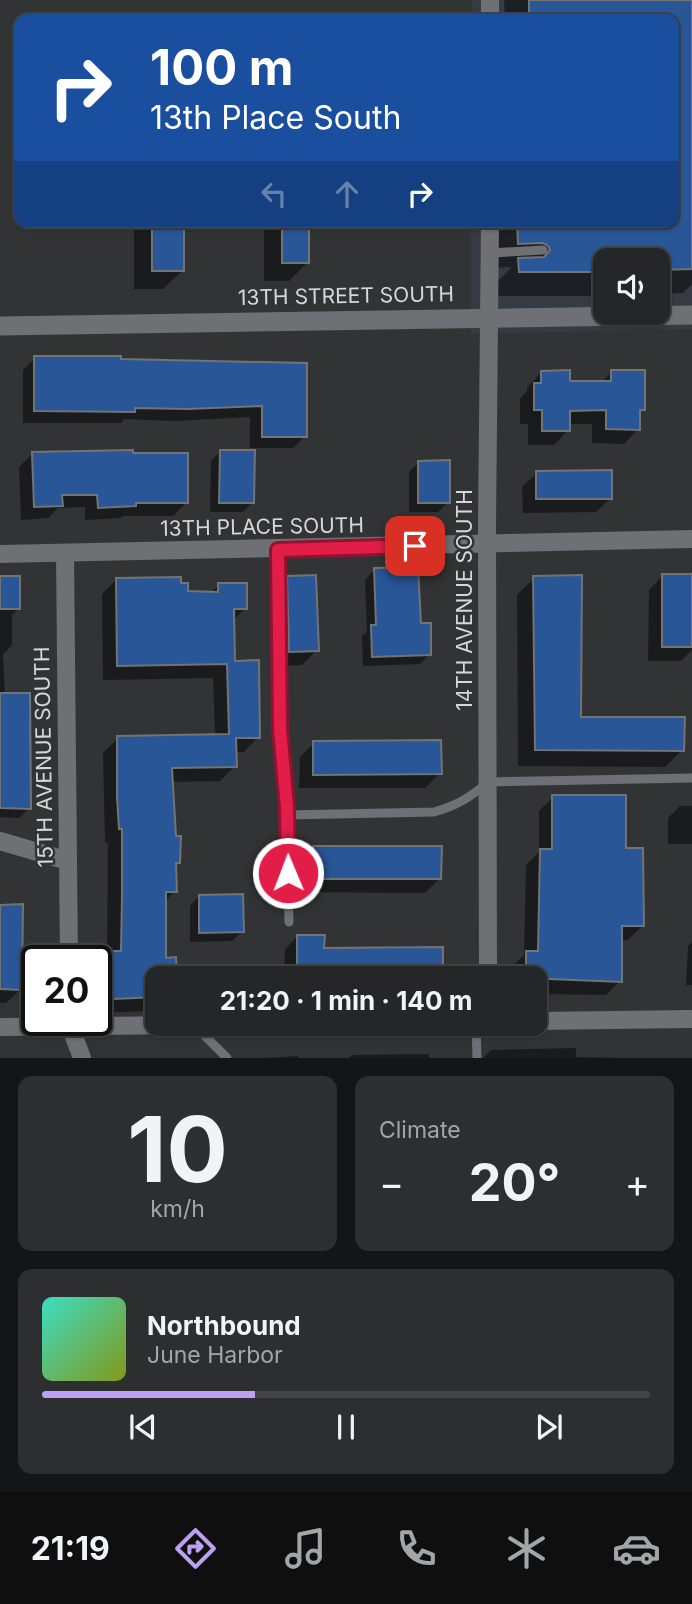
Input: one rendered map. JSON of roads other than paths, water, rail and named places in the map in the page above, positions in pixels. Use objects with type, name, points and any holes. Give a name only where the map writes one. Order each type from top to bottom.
[{"type":"street","name":"14TH AVENUE SOUTH","points":[[488,966],[490,228]]},
{"type":"street","name":"13TH STREET SOUTH","points":[[0,326],[692,314]]},
{"type":"street","name":"13TH PLACE SOUTH","points":[[0,554],[692,539]]},
{"type":"street","name":"15TH AVENUE SOUTH","points":[[65,554],[69,945]]},
{"type":"street","points":[[0,841],[68,861]]},
{"type":"street","points":[[547,1021],[692,1019]]},
{"type":"street","points":[[112,1024],[145,1024]]},
{"type":"street","points":[[0,1027],[21,1026]]},
{"type":"street","points":[[74,1036],[82,1058]]},
{"type":"lane","points":[[490,253],[543,250]]},
{"type":"lane","points":[[278,550],[280,729],[287,815],[289,922]]},
{"type":"lane","points":[[287,815],[434,813],[470,798],[488,782],[692,778]]},
{"type":"lane","points":[[205,1036],[226,1058]]},
{"type":"lane","points":[[476,1036],[477,1058]]}]
